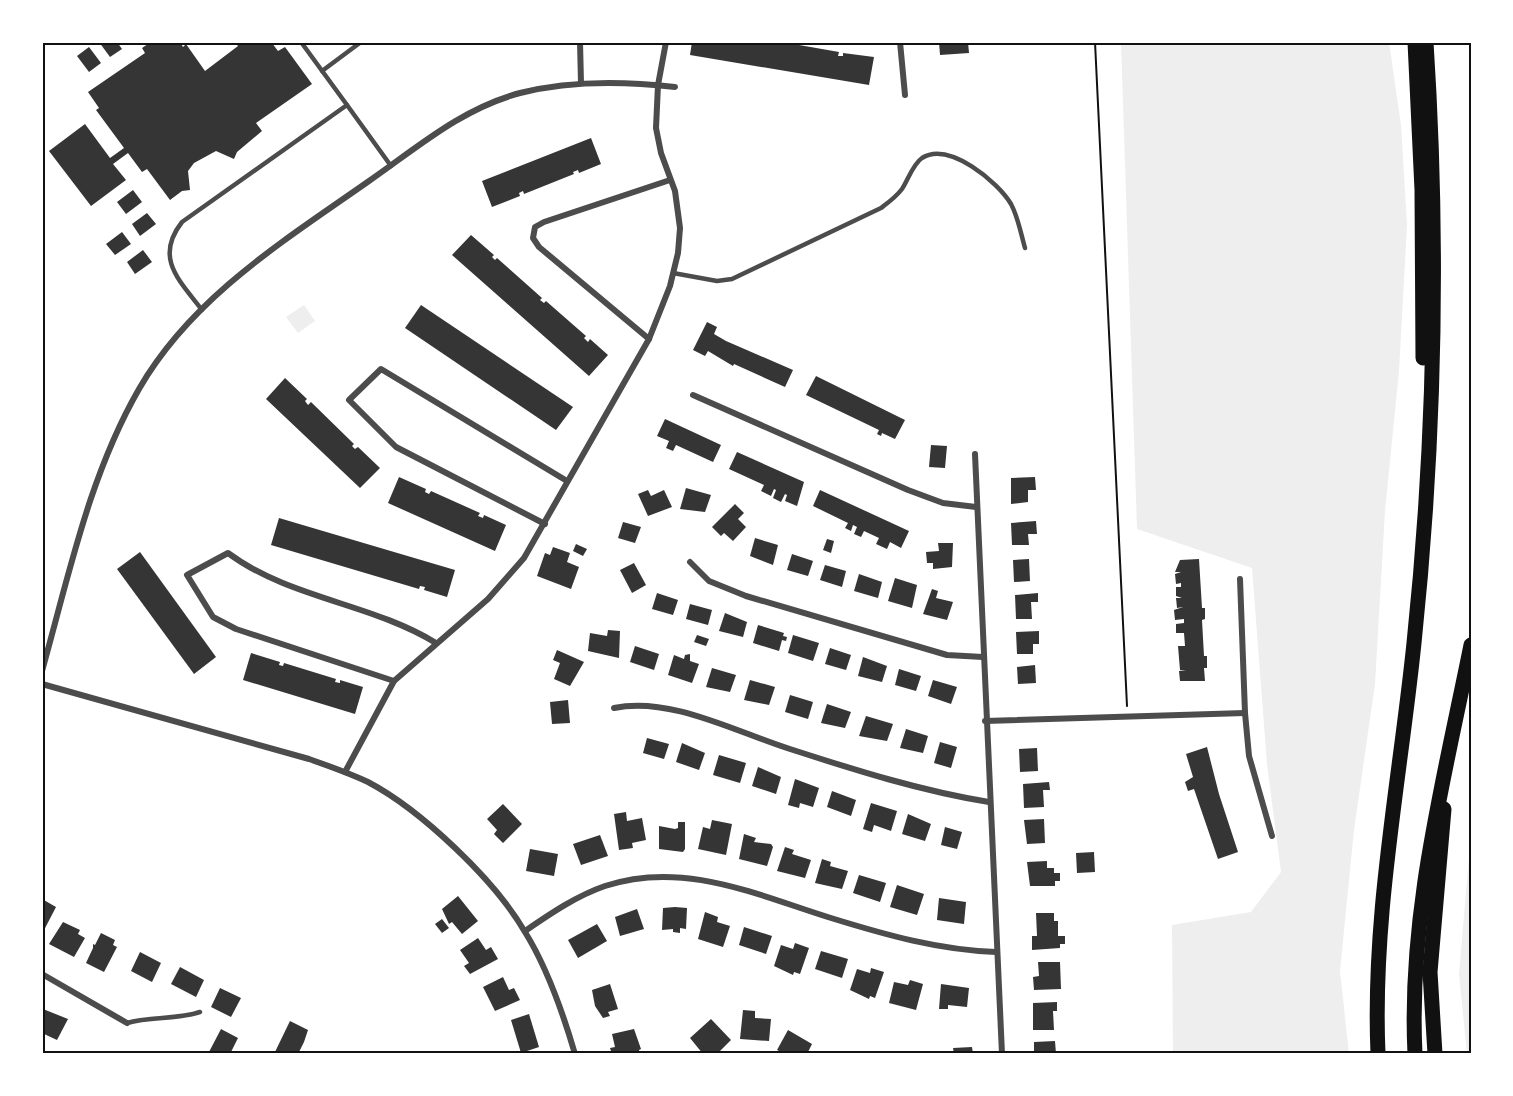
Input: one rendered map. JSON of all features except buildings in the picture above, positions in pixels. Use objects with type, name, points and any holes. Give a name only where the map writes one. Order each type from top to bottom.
[{"type":"highway","points":[[1415,42],[1422,190],[1423,387],[1428,448]]},
{"type":"highway","points":[[1378,1054],[1378,965],[1384,888],[1414,644],[1434,378],[1434,257],[1426,42]]},
{"type":"highway","points":[[1415,1054],[1415,972],[1426,860],[1471,645]]},
{"type":"highway","points":[[1436,1054],[1430,972],[1443,839],[1445,777]]},
{"type":"street","points":[[580,42],[582,83]]},
{"type":"street","points":[[345,772],[394,681],[488,599],[524,558],[649,339],[674,273],[680,228],[679,209],[657,139],[658,85],[666,42]]},
{"type":"street","points":[[900,42],[905,95]]},
{"type":"street","points":[[42,670],[90,499],[104,459],[140,387],[168,348],[202,310],[258,259],[460,116],[520,93],[582,83],[675,87]]},
{"type":"street","points":[[649,339],[539,247],[533,238],[533,233],[535,227],[544,222],[670,180]]},
{"type":"street","points":[[545,524],[396,447],[349,400],[381,369],[567,481]]},
{"type":"street","points":[[693,395],[908,490],[943,503],[976,507]]},
{"type":"street","points":[[975,454],[985,721],[1002,1054]]},
{"type":"street","points":[[394,681],[236,628],[213,617],[187,575],[228,553],[274,581],[392,620],[436,643]]},
{"type":"street","points":[[690,562],[709,580],[746,596],[947,655],[983,657]]},
{"type":"street","points":[[1240,579],[1245,713],[1250,756],[1272,836]]},
{"type":"street","points":[[42,684],[249,740],[345,772],[387,794],[437,832],[485,881],[525,931],[558,1003],[575,1054]]},
{"type":"street","points":[[614,708],[636,704],[674,710],[790,749],[935,793],[989,802]]},
{"type":"street","points":[[985,721],[1245,713]]},
{"type":"street","points":[[525,931],[582,896],[603,886],[639,878],[687,877],[731,885],[921,944],[967,951],[996,952]]},
{"type":"street","points":[[42,974],[127,1023]]},
{"type":"lane","points":[[301,42],[391,165]]},
{"type":"lane","points":[[322,70],[362,42]]},
{"type":"lane","points":[[202,310],[180,282],[169,261],[175,231],[182,222],[346,105]]},
{"type":"lane","points":[[674,273],[717,281],[732,279],[770,262],[882,208],[901,190],[919,161],[932,154],[958,158],[981,173],[1002,192],[1012,206],[1025,248]]},
{"type":"lane","points":[[127,1023],[145,1018],[190,1016],[200,1012]]},
{"type":"path","points":[[1095,42],[1128,718]]},
{"type":"shaded area","points":[[1121,42],[1389,42],[1401,125],[1407,225],[1399,371],[1385,511],[1375,684],[1354,830],[1340,971],[1349,1054],[1173,1054],[1172,925],[1251,912],[1281,872],[1267,764],[1252,568],[1137,529]]},
{"type":"shaded area","points":[[304,305],[315,321],[298,333],[286,317]]},
{"type":"shaded area","points":[[1471,834],[1471,1054],[1467,1054],[1459,974]]}]
